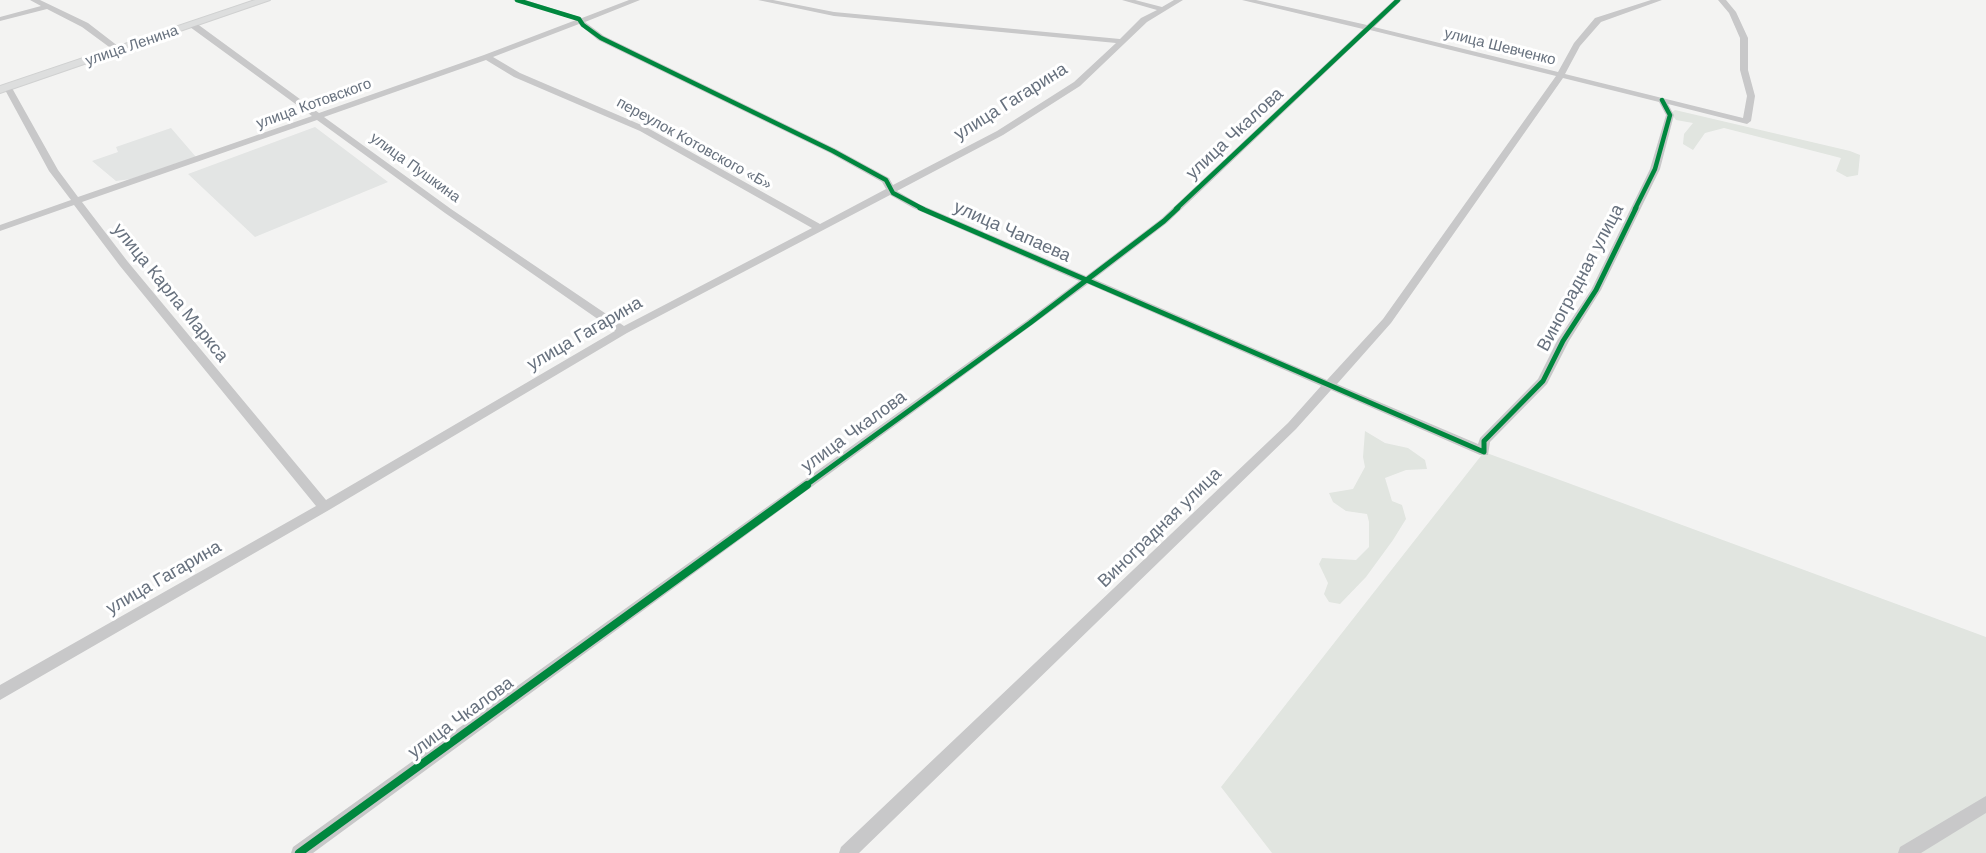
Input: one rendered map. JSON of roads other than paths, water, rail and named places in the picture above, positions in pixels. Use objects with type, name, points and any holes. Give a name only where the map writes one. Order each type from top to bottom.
[{"type":"street","points":[[34,0],[85,25],[119,50]]},
{"type":"street","name":"улица Ленина","points":[[4,89],[265,0]]},
{"type":"street","points":[[517,0],[582,21]]},
{"type":"street","name":"улица Котовского","points":[[0,228],[320,117],[636,0]]},
{"type":"street","points":[[762,0],[834,14],[1121,41]]},
{"type":"street","points":[[1126,0],[1163,9]]},
{"type":"street","name":"улица Гагарина","points":[[0,693],[324,507],[623,331],[1000,133],[1077,84],[1143,20],[1179,0]]},
{"type":"street","name":"улица Шевченко","points":[[1246,0],[1371,28],[1747,121],[1751,96],[1744,70],[1744,38],[1732,12],[1722,0]]},
{"type":"street","name":"улица Чкалова","points":[[299,853],[1086,281],[1164,221],[1371,28],[1398,0]]},
{"type":"street","name":"Виноградная улица","points":[[847,853],[1292,426],[1387,321],[1560,76],[1577,45],[1598,20],[1658,0]]},
{"type":"street","points":[[0,19],[48,7]]},
{"type":"street","name":"улица Чапаева","points":[[582,21],[583,25],[601,38],[833,151],[886,180],[897,196],[916,206],[1484,452]]},
{"type":"street","name":"улица Пушкина","points":[[193,25],[448,211],[623,331]]},
{"type":"street","name":"переулок Котовского «Б»","points":[[487,57],[517,75],[643,129],[820,228]]},
{"type":"street","name":"улица Карла Маркса","points":[[4,89],[54,171],[124,264],[324,507]]},
{"type":"street","name":"Виноградная улица","points":[[1484,452],[1484,441],[1543,381],[1563,341],[1596,290],[1655,170],[1670,115],[1662,100]]},
{"type":"street","points":[[1906,853],[1986,804]]}]
